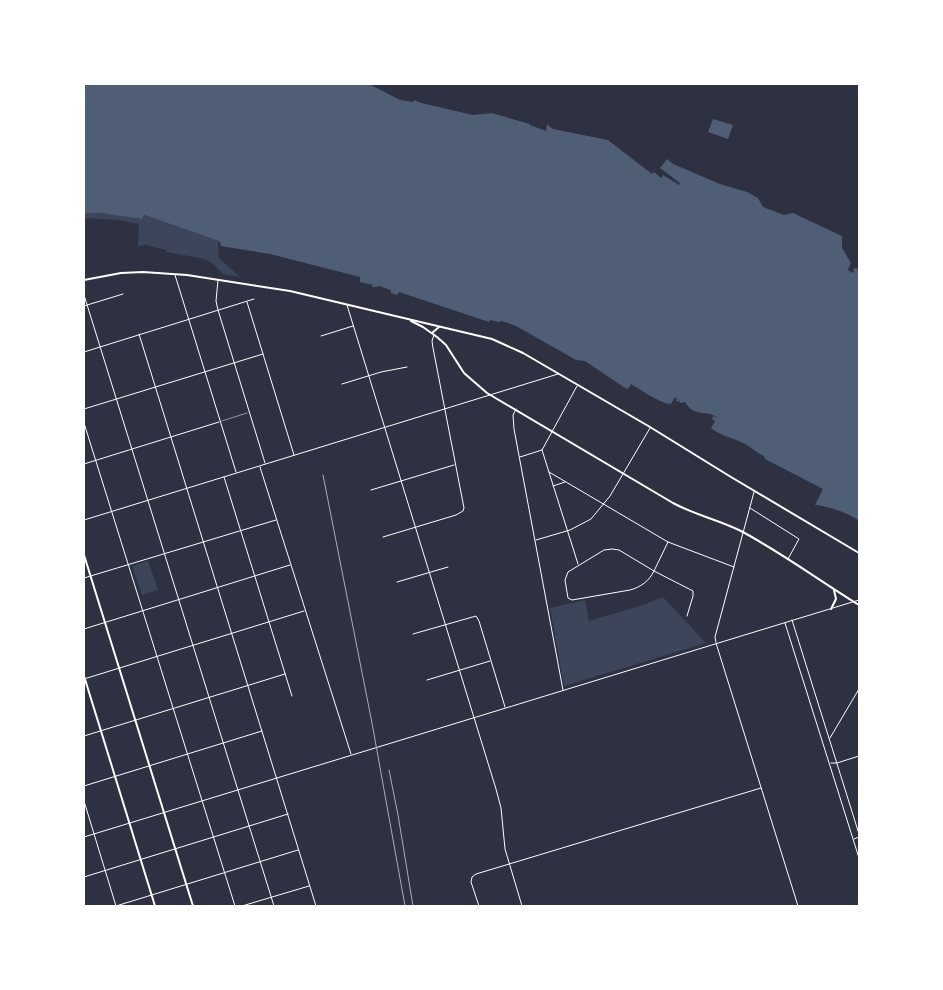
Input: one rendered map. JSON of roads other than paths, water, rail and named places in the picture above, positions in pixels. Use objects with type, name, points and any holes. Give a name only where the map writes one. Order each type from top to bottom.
[{"type":"main road","points":[[84,280],[121,273],[175,274],[218,280],[282,290],[441,326],[504,344],[650,427],[859,553]]},
{"type":"main road","points":[[406,319],[433,334],[446,345],[470,379],[492,395],[685,509],[743,532],[859,606]]},
{"type":"main road","points":[[433,334],[437,327],[441,326]]},
{"type":"main road","points":[[84,555],[193,906]]},
{"type":"main road","points":[[831,609],[836,600],[832,588]]},
{"type":"main road","points":[[84,678],[155,906]]},
{"type":"street","points":[[175,274],[236,473]]},
{"type":"street","points":[[218,280],[216,301],[218,310],[265,464]]},
{"type":"street","points":[[84,306],[123,294]]},
{"type":"street","points":[[84,295],[274,906]]},
{"type":"street","points":[[84,352],[254,299]]},
{"type":"street","points":[[247,302],[294,455]]},
{"type":"street","points":[[347,305],[500,801],[504,842],[522,906]]},
{"type":"street","points":[[321,336],[353,326]]},
{"type":"street","points":[[139,334],[316,906]]},
{"type":"street","points":[[383,536],[456,515],[463,511],[432,344],[433,334]]},
{"type":"street","points":[[84,409],[263,354]]},
{"type":"street","points":[[342,384],[407,367]]},
{"type":"street","points":[[84,520],[559,374]]},
{"type":"street","points":[[519,457],[542,450],[578,385]]},
{"type":"street","points":[[516,409],[513,415],[514,428],[563,690]]},
{"type":"street","points":[[84,464],[220,422]]},
{"type":"street","points":[[84,423],[235,906]]},
{"type":"street","points":[[535,541],[567,531],[591,519],[623,473],[650,427]]},
{"type":"street","points":[[542,450],[578,565]]},
{"type":"street","points":[[371,490],[455,465]]},
{"type":"street","points":[[260,466],[351,754]]},
{"type":"street","points":[[549,472],[668,542],[734,567]]},
{"type":"street","points":[[224,477],[292,696]]},
{"type":"street","points":[[553,486],[566,481]]},
{"type":"street","points":[[754,491],[715,637],[798,906]]},
{"type":"street","points":[[750,508],[799,540],[787,560]]},
{"type":"street","points":[[84,578],[277,519]]},
{"type":"street","points":[[668,542],[654,571],[646,582],[635,588],[570,600],[567,594],[566,575],[570,569],[604,550],[619,550],[654,571],[693,591],[687,616]]},
{"type":"street","points":[[84,629],[291,565]]},
{"type":"street","points":[[398,582],[448,567]]},
{"type":"street","points":[[84,837],[859,600]]},
{"type":"street","points":[[84,678],[305,611]]},
{"type":"street","points":[[413,634],[474,616],[477,618],[506,707]]},
{"type":"street","points":[[792,620],[859,836],[854,839]]},
{"type":"street","points":[[785,622],[859,858]]},
{"type":"street","points":[[427,680],[491,661]]},
{"type":"street","points":[[84,736],[285,673]]},
{"type":"street","points":[[830,740],[859,689]]},
{"type":"street","points":[[84,786],[263,731]]},
{"type":"street","points":[[830,762],[837,763],[859,756]]},
{"type":"street","points":[[479,906],[472,878],[476,874],[761,788]]},
{"type":"street","points":[[84,801],[116,906],[299,850]]},
{"type":"street","points":[[84,877],[288,814]]},
{"type":"street","points":[[242,906],[310,886]]},
{"type":"lane","points":[[220,422],[249,412]]},
{"type":"railway","points":[[323,475],[372,723],[405,906]]},
{"type":"railway","points":[[389,770],[413,906]]}]
